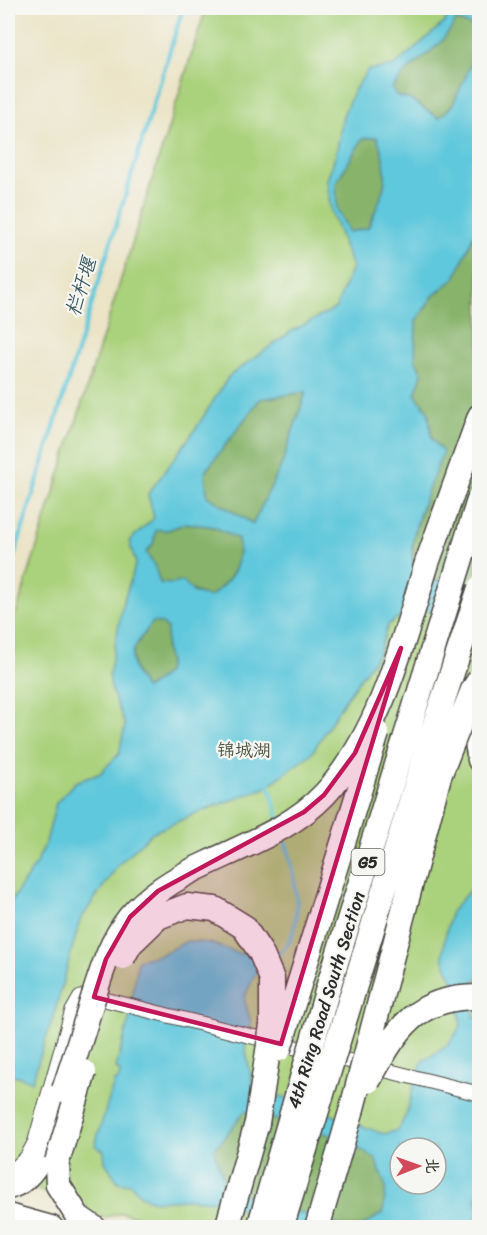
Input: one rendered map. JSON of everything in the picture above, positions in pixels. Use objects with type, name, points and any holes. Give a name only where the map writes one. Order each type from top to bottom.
[{"type":"highway","points":[[227,1227],[427,563],[480,416]]},
{"type":"highway","name":"4th Ring Road South Section","points":[[259,1227],[328,988],[480,497]]},
{"type":"highway","name":"4th Ring Road South Section","points":[[281,1227],[432,733],[480,588]]},
{"type":"highway","points":[[8,1187],[17,1184],[36,1166],[64,1090],[106,959],[130,918],[158,891],[187,872],[281,827],[324,795],[355,753],[370,725],[401,648]]},
{"type":"highway","points":[[317,1227],[351,1112],[439,776],[473,690],[480,679]]},
{"type":"highway","points":[[480,722],[477,742],[480,759]]},
{"type":"highway","points":[[94,1227],[78,1217],[58,1185],[57,1162],[111,986],[120,964],[130,944],[158,917],[187,906],[215,909],[244,927],[261,953],[272,979],[272,1025],[257,1123]]},
{"type":"highway","points":[[351,1112],[392,1038],[420,1010],[448,998],[480,997]]},
{"type":"highway","points":[[8,1216],[51,1227]]},
{"type":"street","points":[[8,1175],[27,1158],[35,1142],[72,1012],[80,998],[87,995],[480,1094]]},
{"type":"highlighted area","points":[[401,648],[281,1044],[94,997],[106,959],[130,917],[158,891],[304,812],[324,795],[355,753]]},
{"type":"green space","name":"锦城湖","points":[[206,8],[479,8],[479,1227],[174,1227],[122,1213],[102,1218],[8,1177],[8,639]]},
{"type":"green space","points":[[457,20],[479,29],[479,46],[453,105],[439,118],[411,100],[397,96],[392,88],[406,72],[441,42]]},
{"type":"green space","points":[[378,137],[385,163],[385,184],[368,228],[349,232],[337,209],[336,183],[362,139]]},
{"type":"green space","points":[[479,223],[479,588],[423,578],[413,562],[413,540],[423,506],[432,439],[428,411],[415,394],[422,374],[415,358],[416,321],[433,296],[455,277]]},
{"type":"green space","points":[[306,392],[282,464],[253,524],[207,496],[205,472],[260,399]]},
{"type":"green space","points":[[186,523],[215,527],[238,538],[238,557],[234,572],[210,597],[173,584],[160,583],[155,567],[146,552],[153,544],[156,530],[168,530]]},
{"type":"green space","points":[[153,622],[161,623],[167,628],[166,651],[169,661],[167,673],[146,689],[134,670],[133,654],[135,647]]},
{"type":"green space","points":[[245,1111],[338,1137],[375,1158],[386,1187],[383,1213],[361,1227],[344,1227],[227,1189],[214,1150]]},
{"type":"water","name":"锦城湖","points":[[449,8],[479,8],[479,29],[457,20],[441,42],[406,72],[392,88],[397,96],[411,100],[439,118],[453,105],[479,46],[479,223],[455,278],[433,296],[416,321],[415,358],[422,374],[415,394],[428,411],[432,439],[443,452],[422,507],[413,538],[412,551],[413,562],[423,578],[479,588],[479,625],[412,608],[388,625],[379,653],[346,698],[312,753],[265,788],[197,813],[152,833],[119,864],[80,920],[56,1008],[32,1081],[8,1073],[8,906],[36,864],[46,842],[56,803],[75,782],[99,774],[119,754],[125,725],[112,692],[109,675],[123,603],[136,563],[129,541],[154,518],[148,494],[195,430],[229,376],[292,331],[336,308],[352,267],[331,211],[327,180],[336,154],[343,116],[353,92],[368,70],[394,66],[445,22]],"holes":[[[377,137],[384,163],[384,183],[379,203],[368,228],[349,232],[337,209],[336,183],[362,139]],[[306,392],[282,464],[253,524],[207,496],[205,472],[260,399]],[[186,523],[215,527],[238,539],[239,549],[234,572],[210,597],[193,592],[183,581],[173,584],[160,583],[155,567],[146,552],[153,544],[156,530],[168,530]],[[153,622],[161,623],[167,628],[166,651],[169,661],[167,673],[146,689],[134,670],[132,662],[135,647]]]},
{"type":"water","points":[[479,879],[479,977],[473,982],[474,1017],[480,1019],[480,1191],[476,1200],[479,1208],[478,1215],[468,1227],[361,1227],[383,1213],[386,1187],[375,1158],[338,1137],[245,1111],[214,1150],[227,1189],[344,1227],[285,1227],[218,1201],[187,1199],[154,1201],[143,1197],[130,1184],[118,1182],[105,1162],[104,1151],[95,1145],[114,1082],[119,1079],[120,1072],[116,1068],[129,1020],[138,960],[162,954],[187,941],[209,943],[241,954],[259,951],[274,961],[255,975],[244,998],[251,1023],[245,1047],[253,1086],[384,1134],[398,1130],[406,1115],[416,1077],[423,1061],[449,1044],[461,1026],[457,993],[443,957],[451,912]]},
{"type":"waterway","name":"栏杆堰","points":[[8,576],[183,8]]},
{"type":"waterway","points":[[268,781],[279,820]]},
{"type":"waterway","points":[[271,958],[283,950],[295,925],[294,878],[283,835]]}]
